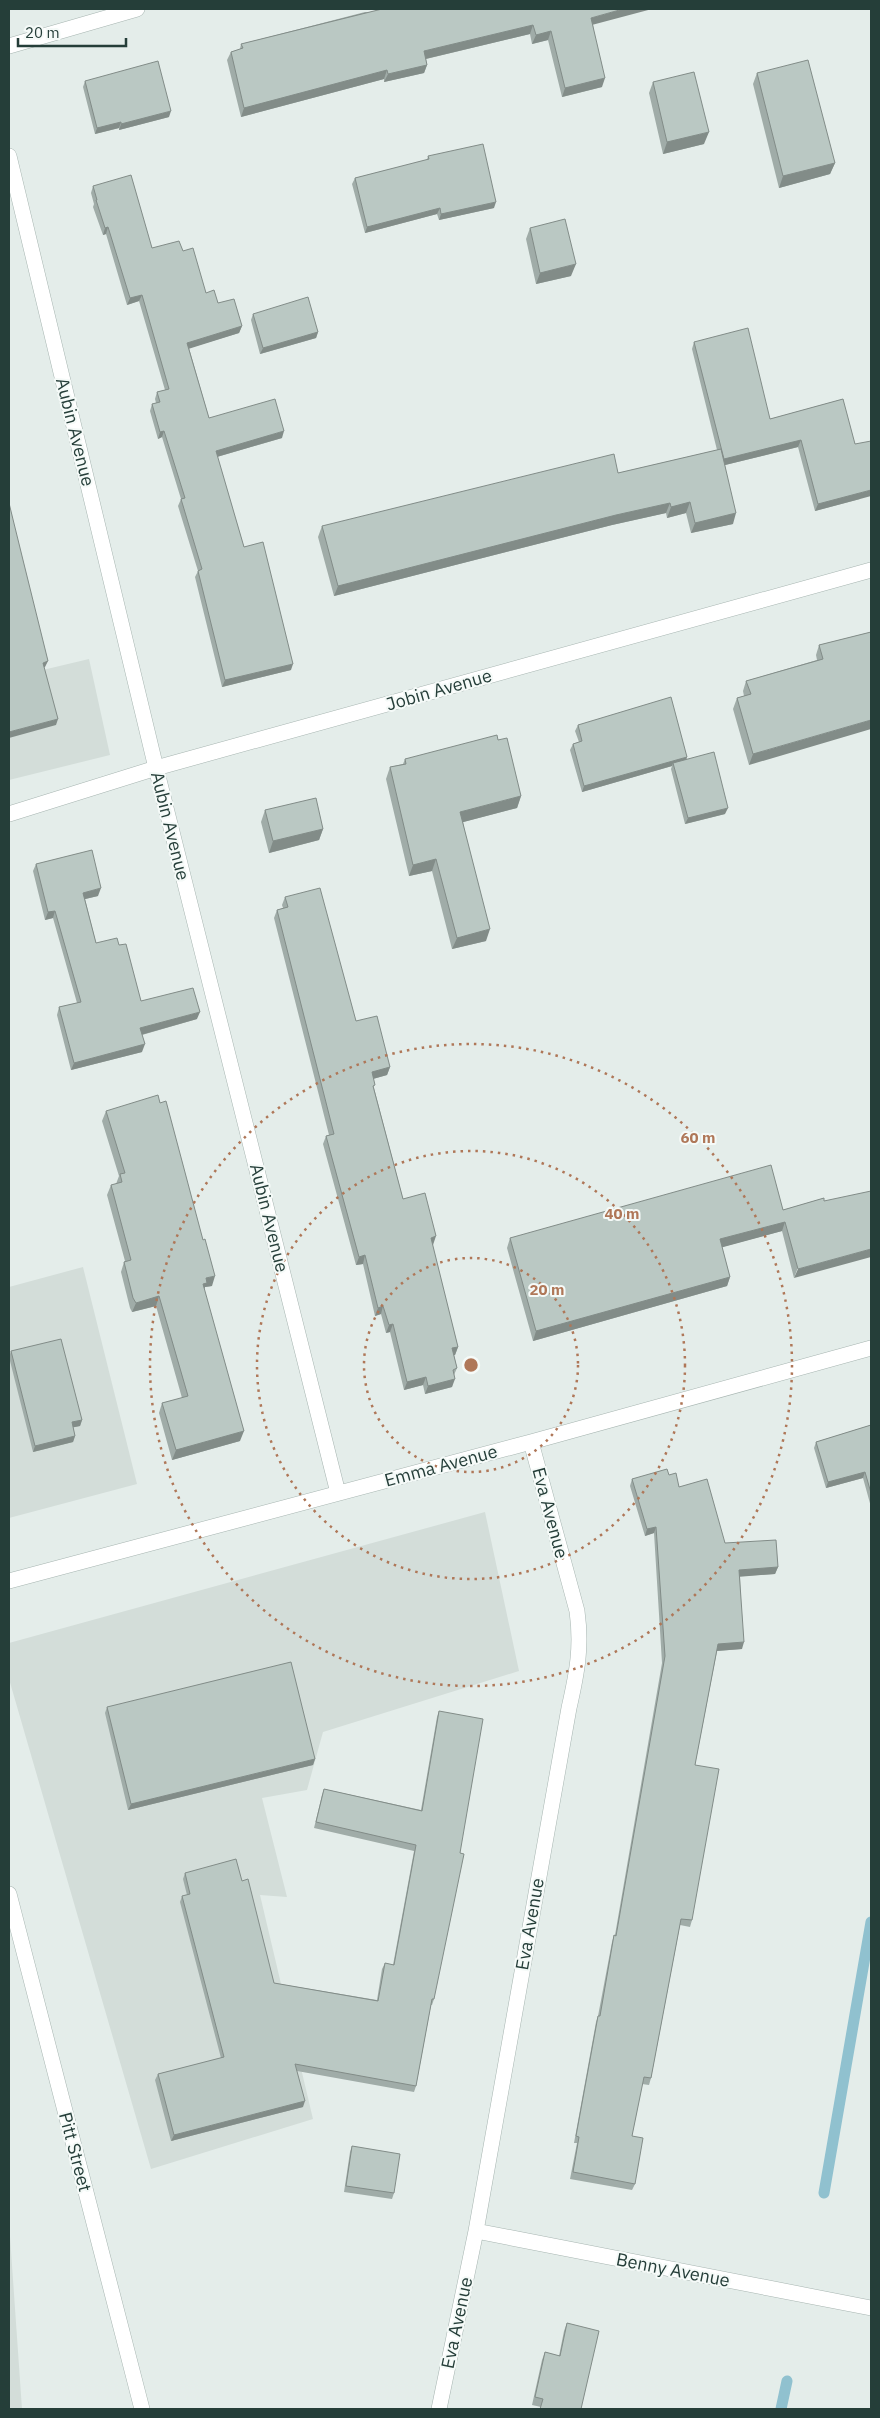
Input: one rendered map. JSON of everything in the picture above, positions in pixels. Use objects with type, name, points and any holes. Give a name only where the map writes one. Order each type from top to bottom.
[{"type":"street","points":[[9,46],[137,9]]},
{"type":"street","name":"Aubin Avenue","points":[[9,156],[156,768],[338,1494]]},
{"type":"street","name":"Jobin Avenue","points":[[9,814],[156,768],[871,570]]},
{"type":"street","name":"Emma Avenue","points":[[9,1581],[531,1442],[871,1348]]},
{"type":"street","name":"Eva Avenue","points":[[439,2409],[476,2231],[569,1708],[579,1666],[580,1637],[577,1611],[531,1442]]},
{"type":"street","name":"Pitt Street","points":[[9,1894],[142,2409]]},
{"type":"street","name":"Benny Avenue","points":[[476,2231],[871,2308]]},
{"type":"shaded area","points":[[89,659],[110,755],[9,780],[9,678]]},
{"type":"shaded area","points":[[83,1267],[137,1484],[9,1518],[9,1287]]},
{"type":"shaded area","points":[[485,1512],[519,1671],[323,1732],[307,1790],[262,1798],[287,1897],[260,1895],[313,2119],[151,2169],[9,1679],[9,1643]]},
{"type":"shaded area","points":[[9,2222],[22,2409],[9,2409]]},
{"type":"building","points":[[382,9],[623,9],[591,18],[605,78],[565,88],[551,31],[536,35],[533,25],[424,51],[427,65],[388,74],[387,70],[244,108],[231,52],[243,48],[241,44]]},
{"type":"building","points":[[808,60],[835,163],[783,176],[757,73]]},
{"type":"building","points":[[158,61],[171,111],[97,128],[85,81]]},
{"type":"building","points":[[694,72],[709,132],[667,142],[653,82]]},
{"type":"building","points":[[483,144],[496,202],[441,214],[440,208],[367,227],[355,178],[429,159],[428,156]]},
{"type":"building","points":[[131,175],[152,248],[179,241],[183,251],[193,248],[206,293],[214,290],[218,303],[234,299],[242,326],[187,343],[209,418],[275,399],[284,431],[216,451],[244,547],[263,542],[293,664],[225,680],[198,571],[202,569],[181,499],[185,498],[164,431],[160,432],[152,404],[160,402],[157,392],[169,389],[142,295],[130,298],[108,227],[105,228],[93,186]]},
{"type":"building","points":[[565,219],[576,264],[540,273],[530,228]]},
{"type":"building","points":[[308,297],[318,332],[263,348],[253,314]]},
{"type":"building","points":[[748,328],[770,419],[843,399],[855,444],[871,441],[871,490],[818,504],[801,440],[724,459],[694,342]]},
{"type":"building","points":[[721,449],[736,513],[695,523],[690,502],[671,507],[670,503],[338,586],[322,526],[614,454],[618,473]]},
{"type":"building","points":[[9,503],[48,661],[43,663],[58,719],[9,732]]},
{"type":"building","points":[[871,632],[871,720],[753,754],[737,698],[751,694],[746,681],[823,659],[819,645]]},
{"type":"building","points":[[671,697],[687,757],[584,786],[573,744],[582,741],[578,725]]},
{"type":"building","points":[[497,735],[498,740],[507,738],[521,796],[460,812],[490,929],[457,938],[436,859],[413,865],[390,767],[406,764],[405,759]]},
{"type":"building","points":[[714,752],[728,808],[688,818],[673,763]]},
{"type":"building","points":[[316,798],[323,829],[273,841],[265,810]]},
{"type":"building","points":[[92,850],[101,888],[83,893],[96,943],[117,938],[119,945],[126,944],[141,1001],[193,988],[200,1012],[140,1028],[145,1044],[74,1063],[59,1007],[81,1002],[55,911],[48,912],[36,864]]},
{"type":"building","points":[[320,888],[356,1021],[377,1016],[390,1067],[372,1072],[375,1085],[373,1086],[403,1199],[425,1193],[436,1236],[431,1238],[458,1347],[452,1348],[457,1368],[453,1370],[455,1379],[428,1386],[426,1377],[407,1382],[393,1324],[389,1325],[383,1306],[378,1308],[365,1255],[359,1257],[326,1136],[334,1134],[277,910],[288,907],[285,897]]},
{"type":"building","points":[[158,1095],[160,1103],[166,1101],[203,1240],[205,1239],[215,1276],[206,1278],[207,1283],[203,1284],[244,1431],[176,1450],[162,1403],[188,1396],[159,1296],[136,1303],[133,1298],[124,1262],[131,1260],[111,1185],[122,1182],[120,1174],[125,1173],[106,1111]]},
{"type":"building","points":[[771,1165],[783,1210],[824,1198],[824,1201],[871,1191],[871,1249],[798,1269],[785,1222],[720,1239],[730,1277],[536,1331],[510,1238]]},
{"type":"building","points":[[61,1339],[82,1420],[72,1422],[75,1436],[35,1446],[11,1351]]},
{"type":"building","points":[[871,1425],[871,1493],[865,1472],[828,1482],[816,1442]]},
{"type":"building","points":[[667,1469],[669,1475],[676,1473],[679,1487],[707,1479],[725,1543],[776,1540],[778,1567],[739,1570],[744,1642],[718,1644],[695,1765],[719,1769],[692,1920],[681,1919],[651,2078],[644,2077],[632,2136],[643,2138],[635,2184],[573,2172],[579,2137],[576,2136],[614,1935],[616,1936],[665,1656],[656,1527],[647,1529],[632,1479]]},
{"type":"building","points":[[291,1662],[315,1759],[131,1804],[107,1707]]},
{"type":"building","points":[[439,1711],[483,1719],[460,1853],[464,1854],[434,1999],[432,1999],[416,2086],[295,2064],[305,2101],[174,2135],[158,2074],[224,2057],[182,1896],[190,1894],[185,1873],[236,1859],[242,1881],[248,1879],[274,1983],[378,2001],[385,1963],[394,1965],[416,1845],[316,1822],[324,1789],[422,1811]]},
{"type":"building","points":[[352,2146],[400,2154],[394,2193],[346,2186]]},
{"type":"building","points":[[567,2323],[599,2331],[581,2409],[540,2409],[543,2399],[535,2397],[545,2352],[560,2356]]},
{"type":"waterway","points":[[824,2193],[871,1922]]},
{"type":"waterway","points":[[781,2409],[787,2381]]}]
